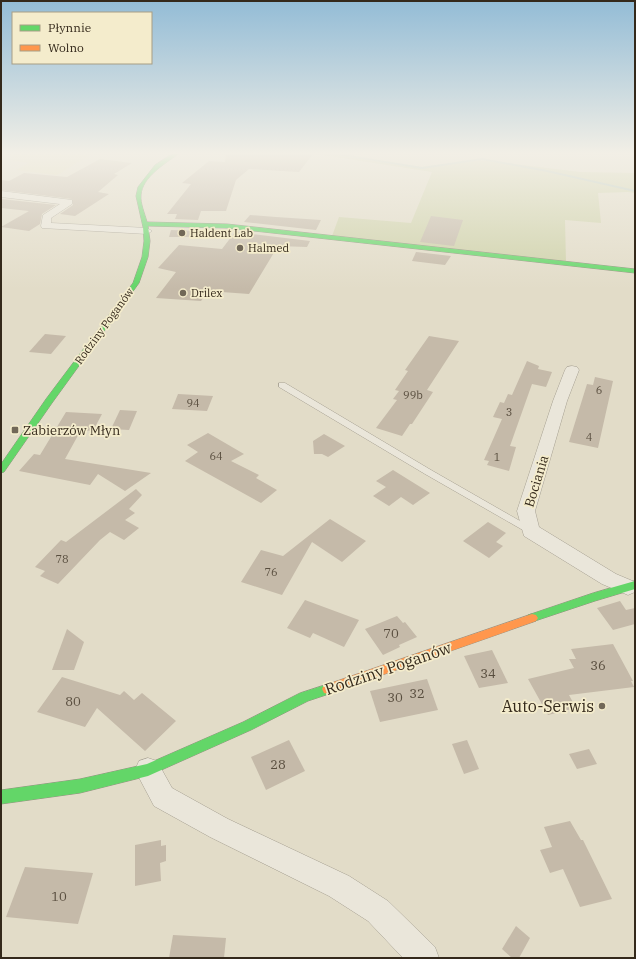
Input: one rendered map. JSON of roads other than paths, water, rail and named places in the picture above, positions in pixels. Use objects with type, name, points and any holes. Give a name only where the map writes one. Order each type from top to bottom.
[{"type":"street","points":[[41,199],[69,202],[46,217],[46,226],[146,228],[227,226],[635,271]]},
{"type":"street","name":"Rodziny Poganów","points":[[1,470],[49,401],[136,283],[145,257],[146,228],[139,199]]},
{"type":"street","name":"Bociania","points":[[531,531],[526,511],[560,401],[572,370]]},
{"type":"street","points":[[531,531],[609,579],[632,586]]},
{"type":"street","name":"Rodziny Poganów","points":[[1,798],[80,786],[148,770],[247,726],[304,696],[593,597],[632,586]]},
{"type":"street","points":[[148,770],[163,797],[219,828],[339,886],[378,911],[424,958]]},
{"type":"lane","points":[[282,385],[428,472],[531,531]]},
{"type":"place","name":"Haldent Lab","points":[[182,233]]},
{"type":"place","name":"Halmed","points":[[240,248]]},
{"type":"place","name":"Drilex","points":[[183,293]]},
{"type":"place","name":"Zabierzów Młyn","points":[[15,430]]},
{"type":"place","name":"Auto-Serwis","points":[[602,706]]}]
